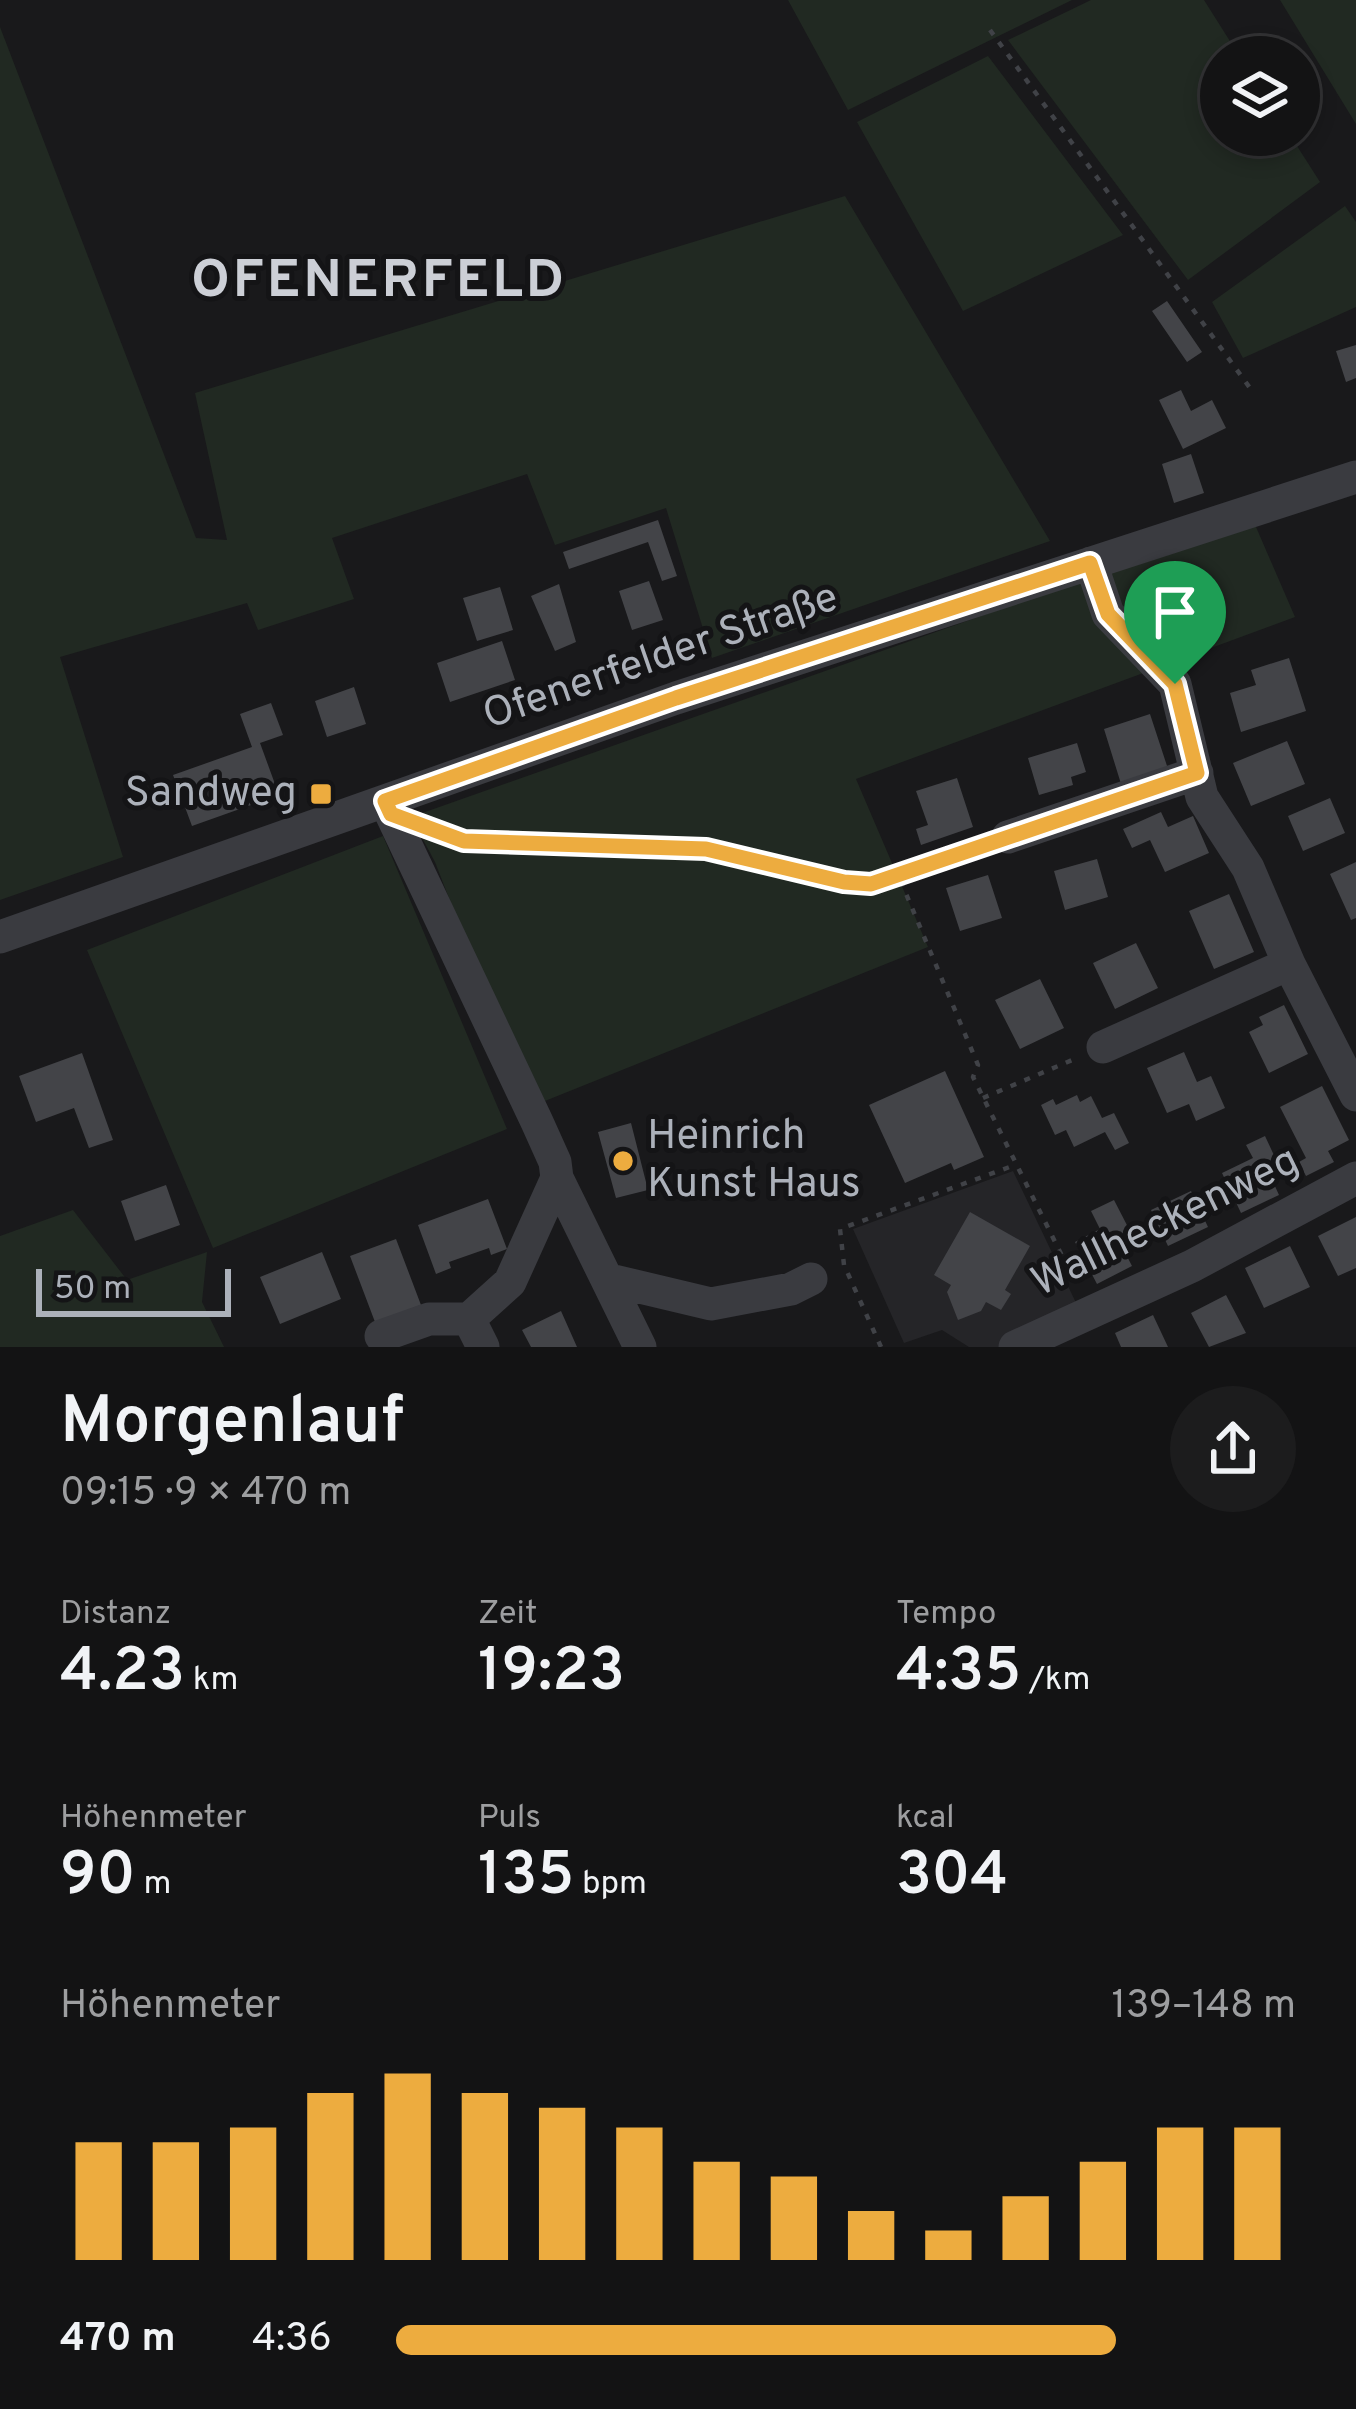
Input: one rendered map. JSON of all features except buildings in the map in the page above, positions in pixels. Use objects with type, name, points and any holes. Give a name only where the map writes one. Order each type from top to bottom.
[{"type":"street","name":"Ofenerfelder Straße","points":[[0,937],[388,807],[676,698],[1356,477]]},
{"type":"street","points":[[1090,563],[1108,614],[1175,684],[1202,797],[1248,868],[1289,964],[1356,1095]]},
{"type":"street","points":[[1008,836],[1197,773]]},
{"type":"street","points":[[388,807],[537,1122],[557,1178],[640,1347]]},
{"type":"street","points":[[1103,1047],[1289,964]]},
{"type":"street","points":[[381,1336],[429,1319],[476,1333],[509,1282],[557,1178]]},
{"type":"street","name":"Wallheckenweg","points":[[1015,1347],[1192,1266],[1356,1178]]},
{"type":"street","points":[[610,1280],[711,1304],[791,1289],[811,1279]]},
{"type":"path","points":[[990,30],[1250,388]]},
{"type":"path","points":[[388,807],[464,841],[706,849],[844,882],[871,884],[1008,836]]},
{"type":"path","points":[[898,877],[978,1065],[973,1077],[1088,1312]]},
{"type":"path","points":[[983,1098],[1103,1047]]},
{"type":"path","points":[[881,1347],[844,1265],[840,1228],[1015,1165]]},
{"type":"shaded area","points":[[788,0],[1072,0],[848,110]]},
{"type":"shaded area","points":[[1091,0],[1204,0],[1227,36],[1200,36],[1200,156],[1303,156],[1320,182],[1188,280],[1008,40]]},
{"type":"shaded area","points":[[1280,0],[1356,0],[1356,124],[1320,65],[1320,36],[1302,36]]},
{"type":"shaded area","points":[[0,27],[196,538],[227,540],[195,393],[845,196],[1050,541],[712,658],[666,508],[555,545],[527,474],[332,538],[354,599],[258,630],[247,603],[60,657],[123,857],[0,900]]},
{"type":"shaded area","points":[[988,56],[1123,235],[963,311],[857,122]]},
{"type":"shaded area","points":[[1345,206],[1356,222],[1356,307],[1243,358],[1212,302]]},
{"type":"shaded area","points":[[1253,520],[1295,617],[856,779],[928,947],[530,1107],[435,862],[411,817]]},
{"type":"shaded area","points":[[383,836],[507,1129],[213,1248],[87,950]]},
{"type":"shaded area","points":[[1013,1171],[1078,1307],[1002,1347],[969,1347],[942,1330],[904,1343],[853,1229]]},
{"type":"shaded area","points":[[73,1210],[127,1280],[207,1252],[202,1302],[224,1347],[0,1347],[0,1236]]},
{"type":"place","name":"Sandweg","points":[[321,794]]},
{"type":"place","name":"Heinrich Kunst Haus","points":[[623,1161]]},
{"type":"district","name":"OFENERFELD","points":[[379,282]]},
{"type":"route","points":[[1090,563],[1108,614],[1175,684],[1197,773],[871,884],[844,882],[706,849],[464,841],[391,814],[385,801],[676,698],[1090,563]]}]
